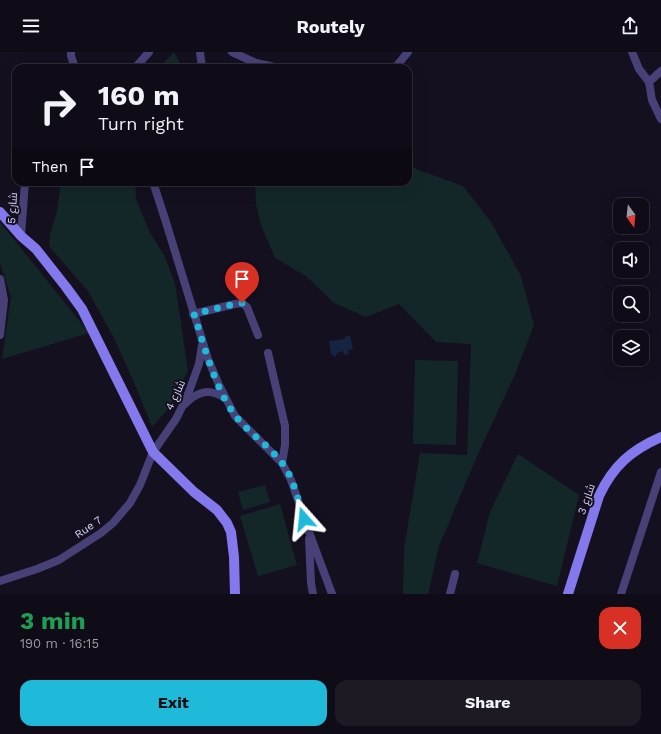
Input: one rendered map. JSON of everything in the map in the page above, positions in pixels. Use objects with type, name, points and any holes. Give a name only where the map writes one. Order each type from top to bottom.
[{"type":"street","points":[[71,52],[74,64]]},
{"type":"street","points":[[138,64],[149,52]]},
{"type":"street","points":[[200,52],[202,64]]},
{"type":"street","points":[[232,52],[261,64]]},
{"type":"street","points":[[398,64],[408,52]]},
{"type":"street","points":[[632,52],[639,69],[648,82],[652,100],[661,119]]},
{"type":"street","points":[[648,82],[661,71]]},
{"type":"street","name":"شارع 5","points":[[20,236],[25,186]]},
{"type":"street","points":[[154,186],[208,359],[225,398],[235,416],[282,463],[291,480],[332,594]]},
{"type":"street","points":[[0,212],[20,236],[36,249],[66,286],[82,309],[154,452],[194,492],[217,510],[227,523],[231,532],[234,557],[234,594]]},
{"type":"street","points":[[0,279],[4,300],[0,335]]},
{"type":"street","points":[[194,314],[242,303],[247,307],[258,335]]},
{"type":"street","name":"شارع 4","points":[[154,452],[176,419],[194,381],[199,364],[202,342]]},
{"type":"street","points":[[268,352],[285,426],[285,446],[282,463]]},
{"type":"street","points":[[182,407],[196,394],[200,393],[212,392],[225,398]]},
{"type":"street","name":"شارع 3","points":[[568,594],[604,484],[619,465],[631,454],[661,437]]},
{"type":"street","name":"Rue 7","points":[[0,581],[59,560],[101,533],[113,523],[130,503],[140,485],[154,452]]},
{"type":"street","points":[[621,594],[661,472]]},
{"type":"street","points":[[309,532],[311,583],[313,594]]},
{"type":"street","points":[[450,594],[456,574]]},
{"type":"green space","points":[[174,52],[181,64],[163,64]]},
{"type":"green space","points":[[412,167],[463,186],[491,222],[521,276],[534,325],[516,372],[478,454],[439,546],[428,594],[403,594],[404,549],[420,453],[467,455],[471,344],[436,342],[399,304],[366,317],[334,303],[306,276],[275,258],[261,225],[256,204],[255,186],[412,186]]},
{"type":"green space","points":[[60,186],[135,186],[136,199],[149,231],[165,257],[175,283],[188,371],[169,408],[152,427],[114,338],[88,291],[49,246],[50,234],[57,212]]},
{"type":"green space","points":[[0,222],[89,333],[2,359],[11,297],[0,263]]},
{"type":"green space","points":[[415,360],[458,361],[456,445],[413,444]]},
{"type":"green space","points":[[518,454],[579,495],[557,586],[477,563],[490,512]]},
{"type":"green space","points":[[265,485],[270,502],[243,510],[238,492]]},
{"type":"green space","points":[[280,504],[297,565],[258,576],[240,516]]},
{"type":"water","points":[[350,336],[353,349],[348,350],[349,354],[344,355],[343,351],[337,353],[335,357],[331,354],[329,341],[344,339]]},
{"type":"route","points":[[242,303],[194,314],[208,359],[225,398],[235,416],[282,463],[291,480],[304,519]]}]
